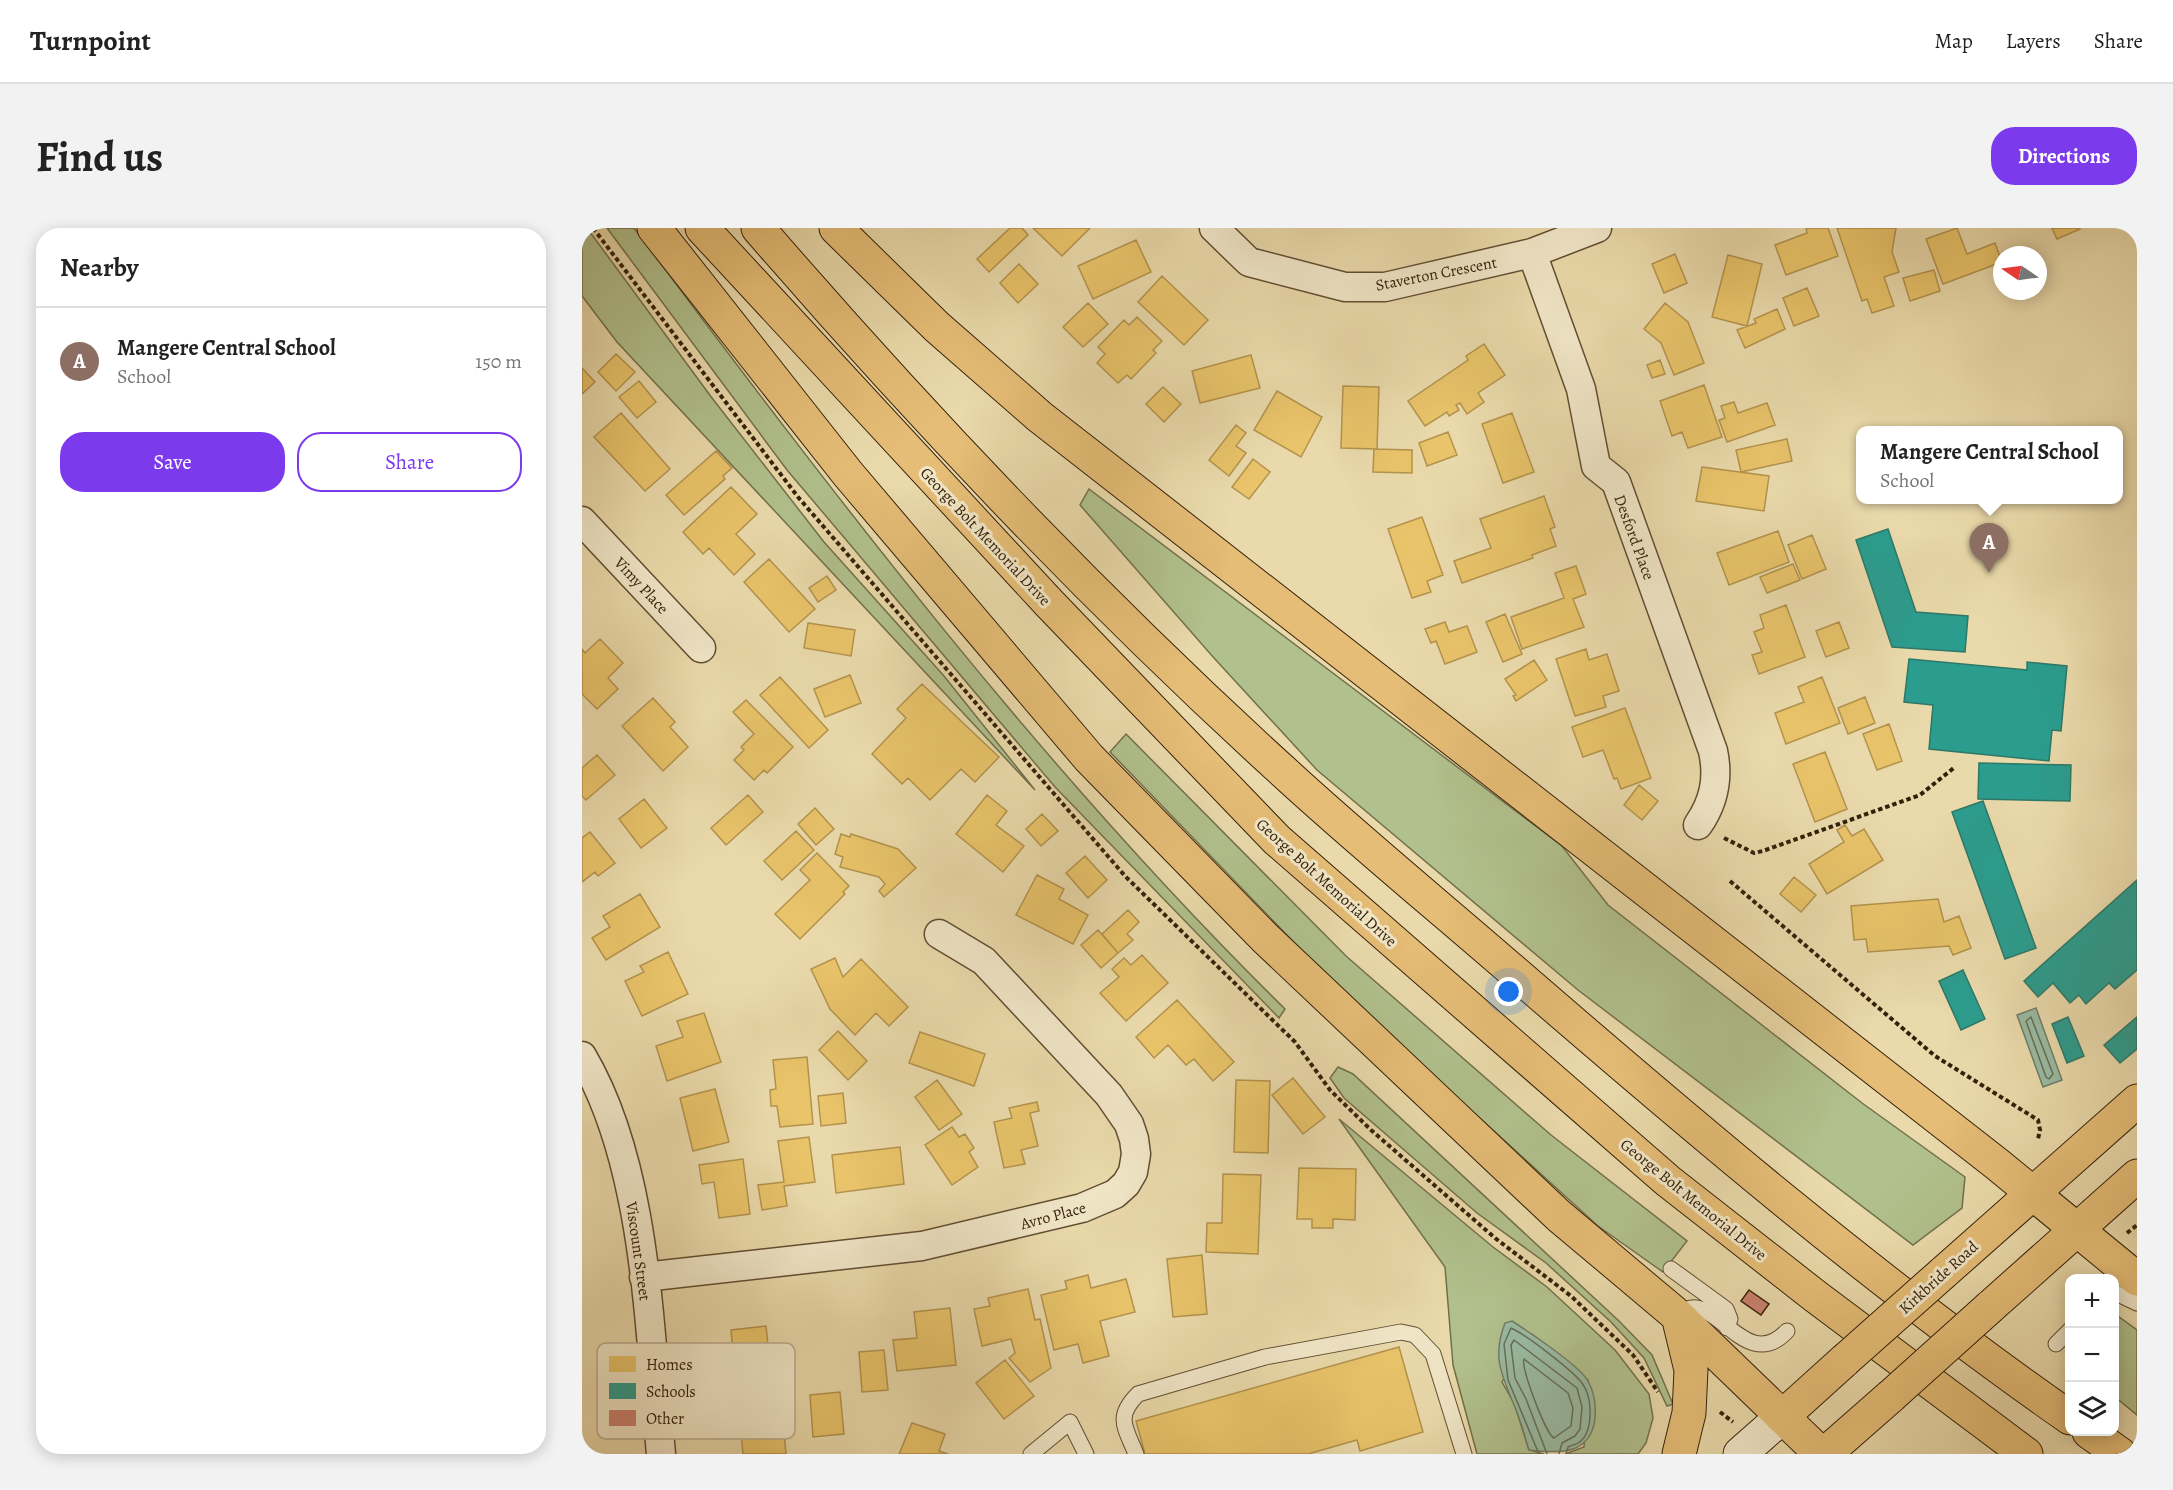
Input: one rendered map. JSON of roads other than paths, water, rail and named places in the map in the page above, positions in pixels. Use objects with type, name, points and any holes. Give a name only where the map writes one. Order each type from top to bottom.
[{"type":"main road","points":[[654,228],[848,474],[1089,758],[1265,938],[1559,1216],[1678,1316],[1823,1454],[2137,1176]]},
{"type":"main road","name":"George Bolt Memorial Drive","points":[[702,228],[1049,603],[1277,840],[1668,1181],[1815,1296],[2026,1454]]},
{"type":"main road","points":[[758,228],[974,467],[1104,600],[1285,773],[1700,1133],[2009,1375],[2065,1414]]},
{"type":"main road","points":[[836,228],[937,327],[1040,417],[2077,1229],[2137,1279]]},
{"type":"main road","name":"Kirkbride Road","points":[[1740,1454],[2137,1101]]},
{"type":"main road","points":[[1678,1316],[1691,1370],[1689,1413],[1679,1454]]},
{"type":"main road","points":[[2096,1436],[2120,1454]]},
{"type":"street","name":"Staverton Crescent","points":[[1214,228],[1249,262],[1345,287],[1385,287],[1532,253],[1597,228]]},
{"type":"street","name":"Desford Place","points":[[1532,253],[1581,389],[1596,466],[1616,482],[1713,751],[1716,779],[1714,794],[1707,812],[1698,825]]},
{"type":"street","name":"Vimy Place","points":[[582,521],[702,648]]},
{"type":"street","name":"Avro Place","points":[[644,1277],[922,1246],[1082,1208],[1115,1194],[1126,1184],[1133,1172],[1136,1154],[1134,1139],[1129,1124],[1109,1095],[984,961],[939,934]]},
{"type":"street","name":"Viscount Street","points":[[582,1056],[614,1130],[630,1188],[644,1277],[650,1343]]},
{"type":"street","name":"Viscount Street","points":[[660,1439],[661,1454]]},
{"type":"lane","points":[[1671,1269],[1726,1309],[1730,1319],[1727,1328]]},
{"type":"lane","points":[[2119,1294],[2137,1303]]},
{"type":"lane","points":[[1678,1316],[1691,1305],[1717,1318],[1735,1335],[1760,1344],[1780,1338],[1787,1330]]},
{"type":"lane","points":[[1136,1454],[1122,1417],[1125,1406],[1137,1394],[1265,1357],[1401,1332],[1415,1335],[1433,1354],[1464,1454]]},
{"type":"lane","points":[[2056,1344],[2065,1335]]},
{"type":"lane","points":[[1031,1454],[1070,1422],[1086,1454]]},
{"type":"water","points":[[2036,1008],[2062,1080],[2043,1087],[2017,1015]]},
{"type":"water","points":[[1512,1321],[1565,1358],[1588,1381],[1594,1399],[1595,1418],[1588,1439],[1581,1445],[1573,1449],[1553,1452],[1529,1450],[1500,1365],[1501,1335],[1505,1323]]},
{"type":"place","name":"Mangere Central School","points":[[1989,573]]}]
